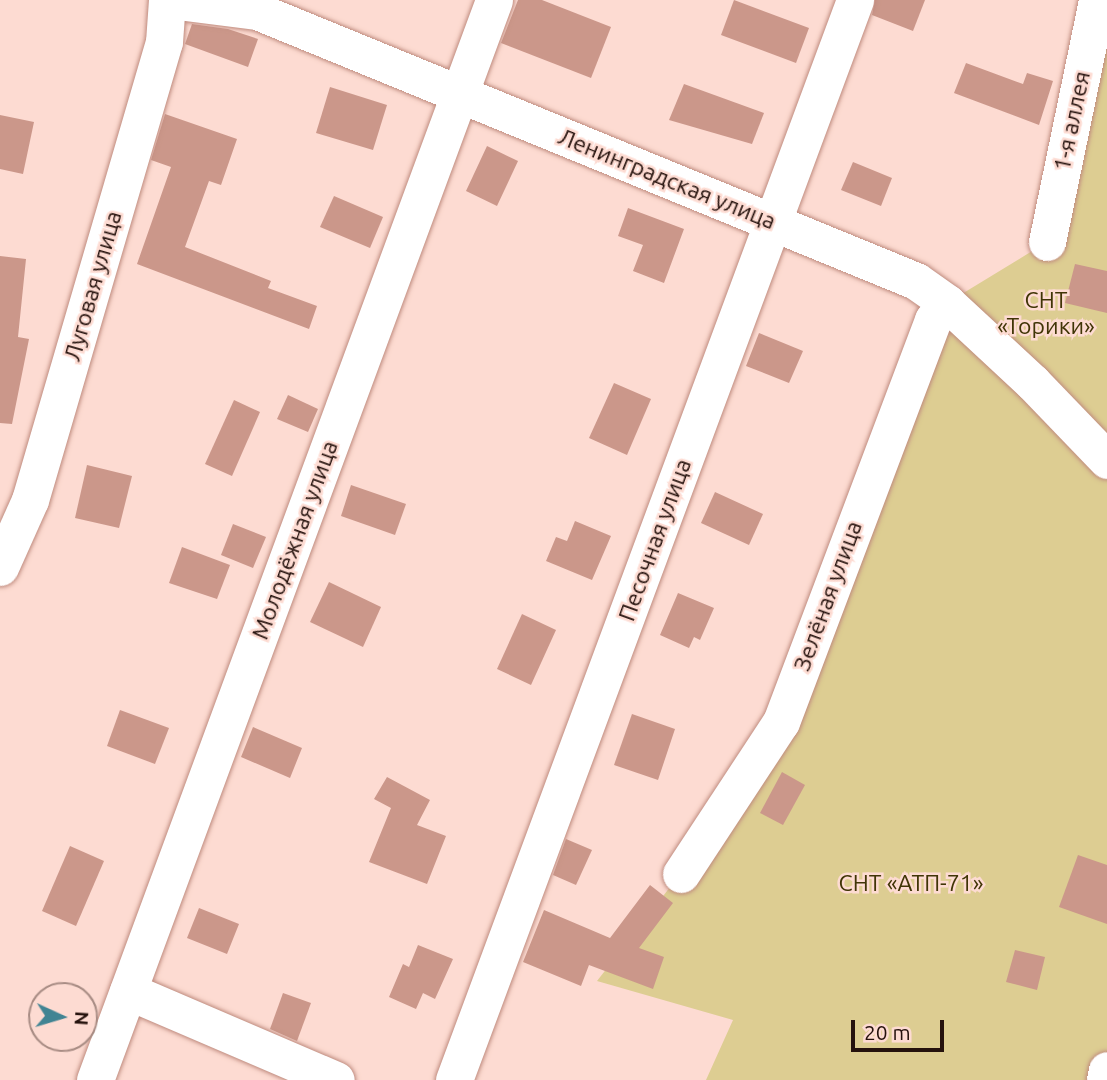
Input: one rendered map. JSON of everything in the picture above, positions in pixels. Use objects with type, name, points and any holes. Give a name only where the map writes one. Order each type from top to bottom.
[{"type":"street","name":"Ленинградская улица","points":[[169,0],[257,11],[916,281],[947,303],[1107,460]]},
{"type":"street","name":"Луговая улица","points":[[0,567],[30,500],[164,42],[169,0]]},
{"type":"street","name":"Молодёжная улица","points":[[95,1080],[494,0]]},
{"type":"street","name":"Песочная улица","points":[[454,1080],[855,0]]},
{"type":"street","name":"1-я аллея","points":[[1047,242],[1097,0]]},
{"type":"street","name":"Зелёная улица","points":[[681,874],[781,722],[928,333],[947,303]]},
{"type":"street","points":[[128,990],[336,1080]]},
{"type":"street","points":[[1105,1080],[1107,1070]]},
{"type":"green space","name":"СНТ «АТП-71»","points":[[1107,0],[1107,1080],[706,1080],[733,1020],[597,981],[674,882],[781,722],[947,303],[1047,242]]},
{"type":"building","points":[[518,0],[542,0],[611,27],[591,78],[501,43]]},
{"type":"building","points":[[734,0],[809,28],[796,63],[721,35]]},
{"type":"building","points":[[875,0],[925,0],[913,31],[872,15]]},
{"type":"building","points":[[192,24],[228,29],[258,39],[248,67],[185,44]]},
{"type":"building","points":[[966,63],[1023,84],[1027,73],[1053,81],[1039,125],[954,93]]},
{"type":"building","points":[[684,84],[764,113],[752,144],[669,120]]},
{"type":"building","points":[[330,87],[387,105],[373,150],[316,133]]},
{"type":"building","points":[[165,114],[237,139],[221,185],[209,181],[185,247],[271,281],[268,288],[317,306],[309,329],[137,264],[171,167],[151,160]]},
{"type":"building","points":[[0,115],[34,122],[23,174],[0,169]]},
{"type":"building","points":[[487,146],[518,161],[497,206],[466,191]]},
{"type":"building","points":[[853,162],[892,178],[881,206],[841,190]]},
{"type":"building","points":[[334,196],[383,217],[370,248],[320,227]]},
{"type":"building","points":[[628,208],[684,229],[664,283],[633,271],[643,245],[618,236]]},
{"type":"building","points":[[0,256],[26,259],[18,337],[29,339],[12,424],[0,423]]},
{"type":"building","points":[[1075,264],[1107,271],[1107,313],[1065,303]]},
{"type":"building","points":[[759,333],[803,351],[789,383],[746,366]]},
{"type":"building","points":[[614,383],[651,399],[627,455],[589,438]]},
{"type":"building","points":[[288,395],[318,409],[308,432],[277,419]]},
{"type":"building","points":[[234,400],[260,412],[232,476],[205,464]]},
{"type":"building","points":[[87,465],[132,476],[119,528],[75,518]]},
{"type":"building","points":[[351,485],[406,504],[395,535],[341,516]]},
{"type":"building","points":[[715,492],[763,514],[749,545],[701,523]]},
{"type":"building","points":[[575,521],[611,536],[592,580],[546,561],[556,537],[567,541]]},
{"type":"building","points":[[233,524],[266,537],[253,568],[221,555]]},
{"type":"building","points":[[182,547],[230,565],[217,599],[169,583]]},
{"type":"building","points":[[329,582],[381,607],[363,647],[310,622]]},
{"type":"building","points":[[678,593],[714,608],[700,640],[694,637],[689,648],[660,635]]},
{"type":"building","points":[[522,614],[556,630],[531,685],[497,669]]},
{"type":"building","points":[[120,710],[169,728],[155,764],[107,746]]},
{"type":"building","points":[[632,714],[675,729],[658,780],[614,765]]},
{"type":"building","points":[[253,727],[302,748],[290,778],[241,757]]},
{"type":"building","points":[[782,772],[805,785],[783,825],[760,813]]},
{"type":"building","points":[[387,777],[430,800],[417,825],[446,836],[427,884],[369,862],[391,808],[374,799]]},
{"type":"building","points":[[566,839],[592,850],[576,885],[553,875]]},
{"type":"building","points":[[70,846],[104,861],[76,926],[42,911]]},
{"type":"building","points":[[1078,855],[1107,865],[1107,924],[1059,907]]},
{"type":"building","points":[[650,885],[673,903],[639,948],[664,957],[653,989],[589,965],[581,986],[523,962],[544,910],[610,938]]},
{"type":"building","points":[[199,908],[239,924],[227,954],[187,938]]},
{"type":"building","points":[[418,945],[453,959],[435,999],[423,993],[416,1009],[389,997],[403,964],[409,967]]},
{"type":"building","points":[[1015,950],[1045,957],[1037,990],[1006,982]]},
{"type":"building","points":[[283,993],[311,1003],[297,1041],[270,1029]]},
{"type":"park label","name":"СНТ «Торики»","points":[[1046,313]]}]
